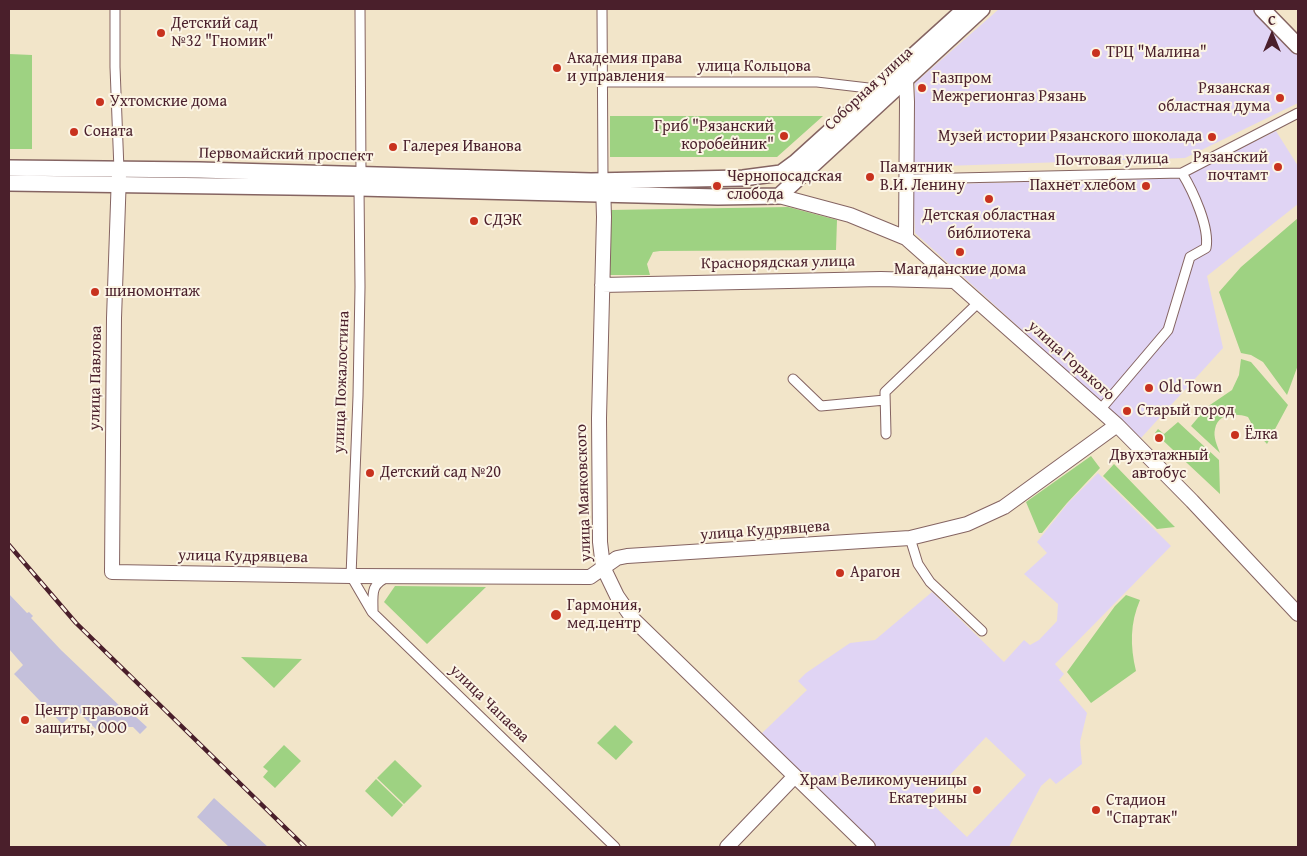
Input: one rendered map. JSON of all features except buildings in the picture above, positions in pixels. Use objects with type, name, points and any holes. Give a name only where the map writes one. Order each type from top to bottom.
[{"type":"main road","name":"Соборная улица","points":[[781,173],[796,162],[965,9]]},
{"type":"main road","name":"Соборная улица","points":[[779,196],[982,9]]},
{"type":"main road","points":[[1262,9],[1298,46]]},
{"type":"main road","points":[[1273,9],[1298,35]]},
{"type":"main road","name":"Первомайский проспект","points":[[9,168],[119,177],[603,187],[718,197],[779,196]]},
{"type":"main road","name":"Первомайский проспект","points":[[603,187],[743,178],[781,173]]},
{"type":"main road","name":"Первомайский проспект","points":[[9,183],[119,177]]},
{"type":"street","name":"улица Павлова","points":[[112,572],[115,262],[119,177],[115,9]]},
{"type":"street","name":"улица Пожалостина","points":[[351,576],[359,386],[360,9]]},
{"type":"street","points":[[602,9],[603,187]]},
{"type":"street","points":[[906,79],[906,238]]},
{"type":"street","name":"улица Кольцова","points":[[602,82],[817,82],[877,89]]},
{"type":"street","name":"Почтовая улица","points":[[912,179],[1182,174],[1298,113]]},
{"type":"street","points":[[1100,410],[1168,330],[1190,257],[1206,248],[1208,238],[1193,191],[1182,174]]},
{"type":"street","name":"улица Маяковского","points":[[603,187],[599,439],[600,542],[603,567],[617,596],[633,619],[868,847]]},
{"type":"street","name":"улица Горького","points":[[779,196],[850,214],[906,238],[1116,425],[1192,501],[1298,614]]},
{"type":"street","name":"Краснорядская улица","points":[[602,285],[881,279],[954,281]]},
{"type":"street","points":[[886,434],[885,392],[979,302]]},
{"type":"street","points":[[793,380],[822,406],[885,400]]},
{"type":"street","name":"улица Кудрявцева","points":[[112,572],[351,576],[590,576],[617,558],[627,556],[910,538],[967,524],[1004,507],[1116,425]]},
{"type":"street","points":[[910,538],[918,564],[930,582],[982,631]]},
{"type":"street","name":"улица Чапаева","points":[[351,576],[372,612],[615,847]]},
{"type":"street","points":[[363,596],[365,581],[373,576]]},
{"type":"street","points":[[372,612],[373,592],[376,585],[381,580],[390,576]]},
{"type":"street","points":[[727,847],[794,777]]},
{"type":"shaded area","points":[[999,9],[1255,9],[1298,52],[1298,103],[1185,158],[914,167],[915,83]]},
{"type":"shaded area","points":[[1276,131],[1298,166],[1298,204],[1207,276],[1223,348],[1141,438],[915,233],[913,185],[1181,178]]},
{"type":"shaded area","points":[[1098,473],[1171,546],[1055,664],[1064,674],[1059,680],[1087,713],[1080,742],[1082,764],[1056,784],[1050,778],[1041,786],[1009,847],[876,847],[760,735],[807,690],[798,681],[806,673],[850,643],[875,640],[932,592],[1004,662],[1024,640],[1030,645],[1039,640],[1057,621],[1058,604],[1024,574],[1047,553],[1037,542],[1068,503]],"holes":[[[986,737],[1026,775],[967,837],[927,799]]]},
{"type":"shaded area","points":[[9,594],[27,613],[29,612],[33,616],[31,618],[61,650],[123,709],[125,707],[147,727],[140,734],[133,727],[128,727],[120,735],[108,723],[99,732],[76,710],[62,724],[14,674],[23,665],[9,649]]},
{"type":"shaded area","points":[[214,798],[268,847],[229,847],[197,817]]},
{"type":"green space","points":[[9,54],[32,55],[32,149],[9,149]]},
{"type":"green space","points":[[610,116],[823,116],[777,157],[610,157]]},
{"type":"green space","points":[[788,207],[837,220],[836,250],[660,251],[653,252],[647,264],[650,275],[610,275],[610,210]]},
{"type":"green space","points":[[1298,218],[1298,365],[1287,395],[1263,362],[1251,355],[1241,353],[1219,292],[1241,267]]},
{"type":"green space","points":[[1241,359],[1251,362],[1288,405],[1267,444],[1256,432],[1248,417],[1233,415],[1224,417],[1215,429],[1220,453],[1191,426],[1207,407],[1232,390],[1239,375]]},
{"type":"green space","points":[[1178,422],[1219,460],[1220,494],[1155,433],[1158,429],[1164,434]]},
{"type":"green space","points":[[1091,456],[1100,468],[1042,533],[1039,533],[1026,502]]},
{"type":"green space","points":[[1114,464],[1175,527],[1157,529],[1103,476]]},
{"type":"green space","points":[[395,586],[486,587],[427,644],[384,602]]},
{"type":"green space","points":[[1126,595],[1140,600],[1134,617],[1132,635],[1136,671],[1091,703],[1067,672],[1115,606]]},
{"type":"green space","points":[[241,657],[302,659],[274,688]]},
{"type":"green space","points":[[615,725],[633,742],[616,760],[597,743]]},
{"type":"green space","points":[[284,745],[301,761],[275,788],[263,777],[268,771],[263,767]]},
{"type":"green space","points":[[395,760],[422,786],[404,804],[377,778]]},
{"type":"green space","points":[[376,779],[403,805],[392,817],[365,791]]},
{"type":"railway","points":[[9,545],[76,623],[305,847]]},
{"type":"place","name":"Детский сад №32 \"Гномик\"","points":[[161,33]]},
{"type":"place","name":"ТРЦ \"Малина\"","points":[[1096,53]]},
{"type":"place","name":"Академия права и управления","points":[[557,68]]},
{"type":"place","name":"Газпром Межрегионгаз Рязань","points":[[922,88]]},
{"type":"place","name":"Рязанская областная дума","points":[[1280,98]]},
{"type":"place","name":"Ухтомские дома","points":[[100,102]]},
{"type":"place","name":"Соната","points":[[74,132]]},
{"type":"place","name":"Гриб \"Рязанский коробейник\"","points":[[784,136]]},
{"type":"place","name":"Музей истории Рязанского шоколада","points":[[1212,137]]},
{"type":"place","name":"Галерея Иванова","points":[[393,147]]},
{"type":"place","name":"Рязанский почтамт","points":[[1278,167]]},
{"type":"place","name":"Памятник В.И. Ленину","points":[[870,177]]},
{"type":"place","name":"Чернопосадская слобода","points":[[717,186]]},
{"type":"place","name":"Пахнет хлебом","points":[[1146,186]]},
{"type":"place","name":"Детская областная библиотека","points":[[989,199]]},
{"type":"place","name":"СДЭК","points":[[474,221]]},
{"type":"place","name":"Магаданские дома","points":[[960,252]]},
{"type":"place","name":"шиномонтаж","points":[[95,292]]},
{"type":"place","name":"Old Town","points":[[1149,388]]},
{"type":"place","name":"Старый город","points":[[1127,411]]},
{"type":"place","name":"Ёлка","points":[[1235,435]]},
{"type":"place","name":"Двухэтажный автобус","points":[[1159,438]]},
{"type":"place","name":"Детский сад №20","points":[[370,473]]},
{"type":"place","name":"Арагон","points":[[840,573]]},
{"type":"place","name":"Гармония, мед.центр","points":[[556,615]]},
{"type":"place","name":"Центр правовой защиты, ООО","points":[[25,720]]},
{"type":"place","name":"Храм Великомученицы Екатерины","points":[[977,790]]},
{"type":"place","name":"Стадион \"Спартак\"","points":[[1096,810]]}]
